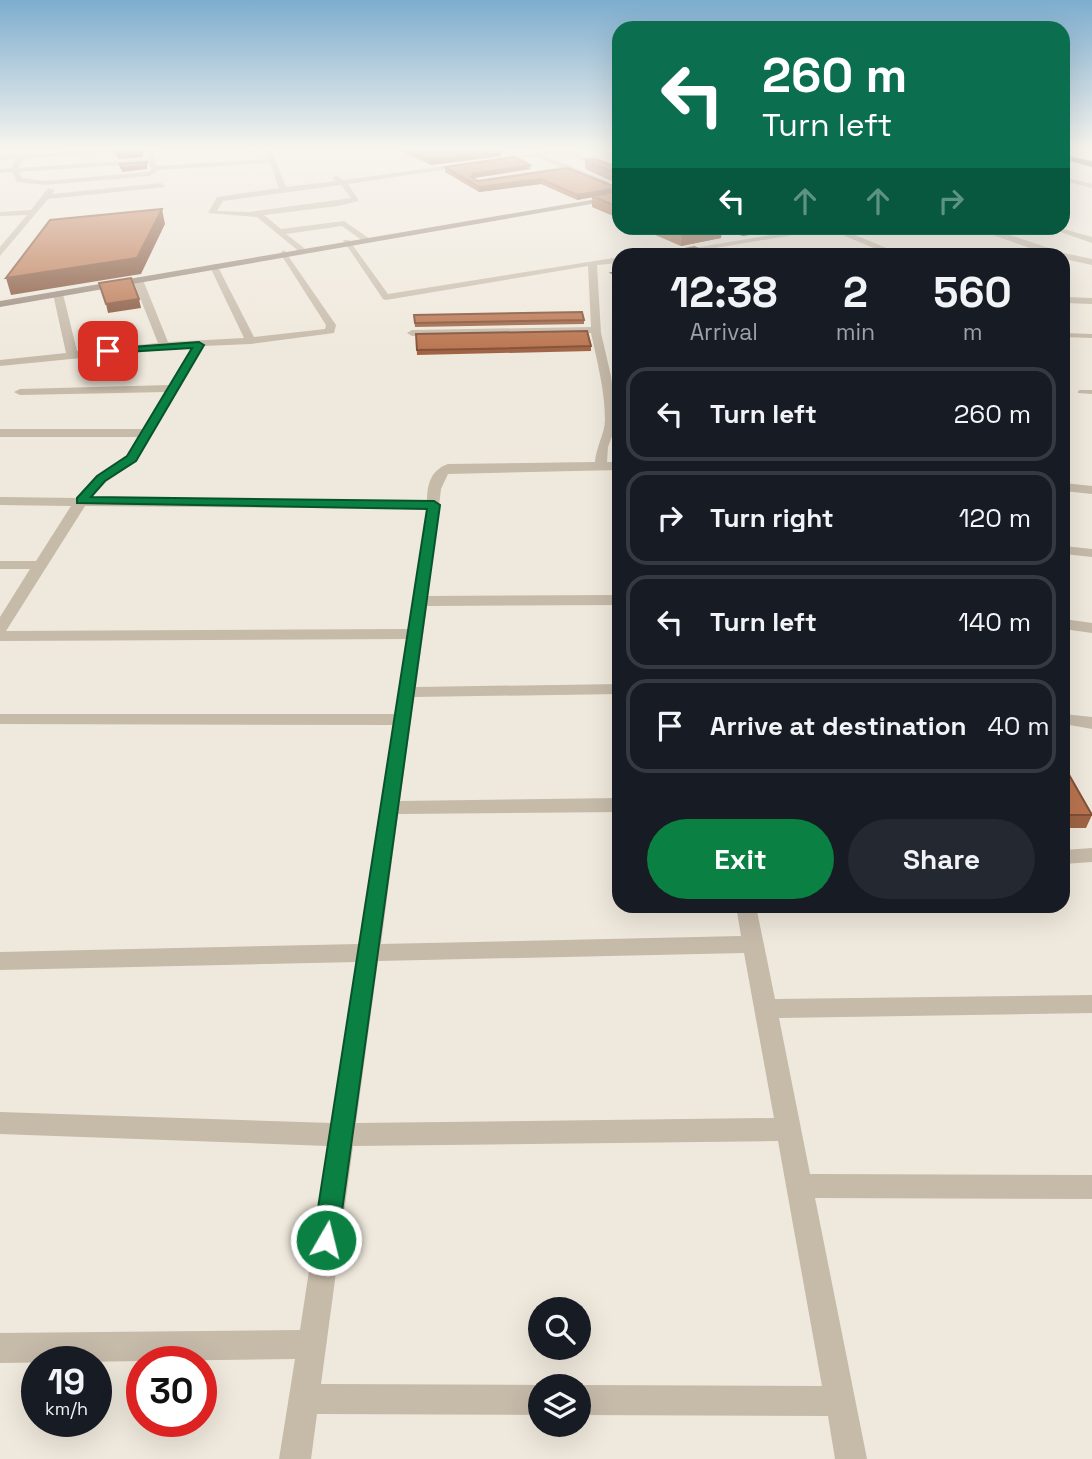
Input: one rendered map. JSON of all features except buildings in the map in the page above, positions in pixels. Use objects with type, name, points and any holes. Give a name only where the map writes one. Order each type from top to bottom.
[{"type":"street","points":[[0,253],[29,217]]},
{"type":"street","points":[[261,217],[301,250]]},
{"type":"street","points":[[0,304],[499,217]]},
{"type":"street","points":[[280,232],[344,223],[366,239]]},
{"type":"street","points":[[1070,233],[1092,240]]},
{"type":"street","points":[[726,235],[741,242]]},
{"type":"street","points":[[702,248],[783,235]]},
{"type":"street","points":[[850,235],[882,248]]},
{"type":"street","points":[[1005,235],[1041,248]]},
{"type":"street","points":[[0,241],[10,240]]},
{"type":"street","points":[[346,242],[386,297],[612,261]]},
{"type":"street","points":[[0,363],[164,345],[251,341],[332,328],[284,253]]},
{"type":"street","points":[[1070,257],[1092,261]]},
{"type":"street","points":[[592,263],[596,330],[606,376],[611,424],[610,434],[602,447],[601,466]]},
{"type":"street","points":[[214,267],[251,341]]},
{"type":"street","points":[[138,280],[164,345]]},
{"type":"street","points":[[58,294],[72,354]]},
{"type":"street","points":[[1070,300],[1092,301]]},
{"type":"street","points":[[412,333],[596,330]]},
{"type":"street","points":[[0,629],[81,501],[101,479],[132,458],[199,345]]},
{"type":"street","points":[[20,392],[175,388]]},
{"type":"street","points":[[0,433],[148,433]]},
{"type":"street","points":[[295,1459],[404,720],[434,505],[435,480],[440,472],[448,468],[612,466]]},
{"type":"street","points":[[1070,488],[1092,490]]},
{"type":"street","points":[[0,501],[434,505]]},
{"type":"street","points":[[1070,551],[1092,553]]},
{"type":"street","points":[[0,565],[40,565]]},
{"type":"street","points":[[421,601],[612,600]]},
{"type":"street","points":[[1070,625],[1092,628]]},
{"type":"street","points":[[0,636],[416,634]]},
{"type":"street","points":[[408,692],[612,689]]},
{"type":"street","points":[[0,719],[404,720]]},
{"type":"street","points":[[1070,720],[1092,723]]},
{"type":"street","points":[[390,808],[612,805]]},
{"type":"street","points":[[1070,857],[1092,856]]},
{"type":"street","points":[[747,913],[851,1459]]},
{"type":"street","points":[[0,961],[753,944]]},
{"type":"street","points":[[765,1009],[1092,1004]]},
{"type":"street","points":[[0,1123],[341,1135],[788,1129]]},
{"type":"street","points":[[799,1186],[1092,1187]]},
{"type":"street","points":[[0,1348],[311,1344]]},
{"type":"street","points":[[303,1399],[528,1400]]},
{"type":"street","points":[[591,1400],[840,1401]]},
{"type":"lane","points":[[1070,335],[1092,336]]},
{"type":"lane","points":[[1080,392],[1092,392]]},
{"type":"route","points":[[108,351],[164,345],[199,345],[132,458],[101,479],[81,501],[434,505],[326,1240]]}]
